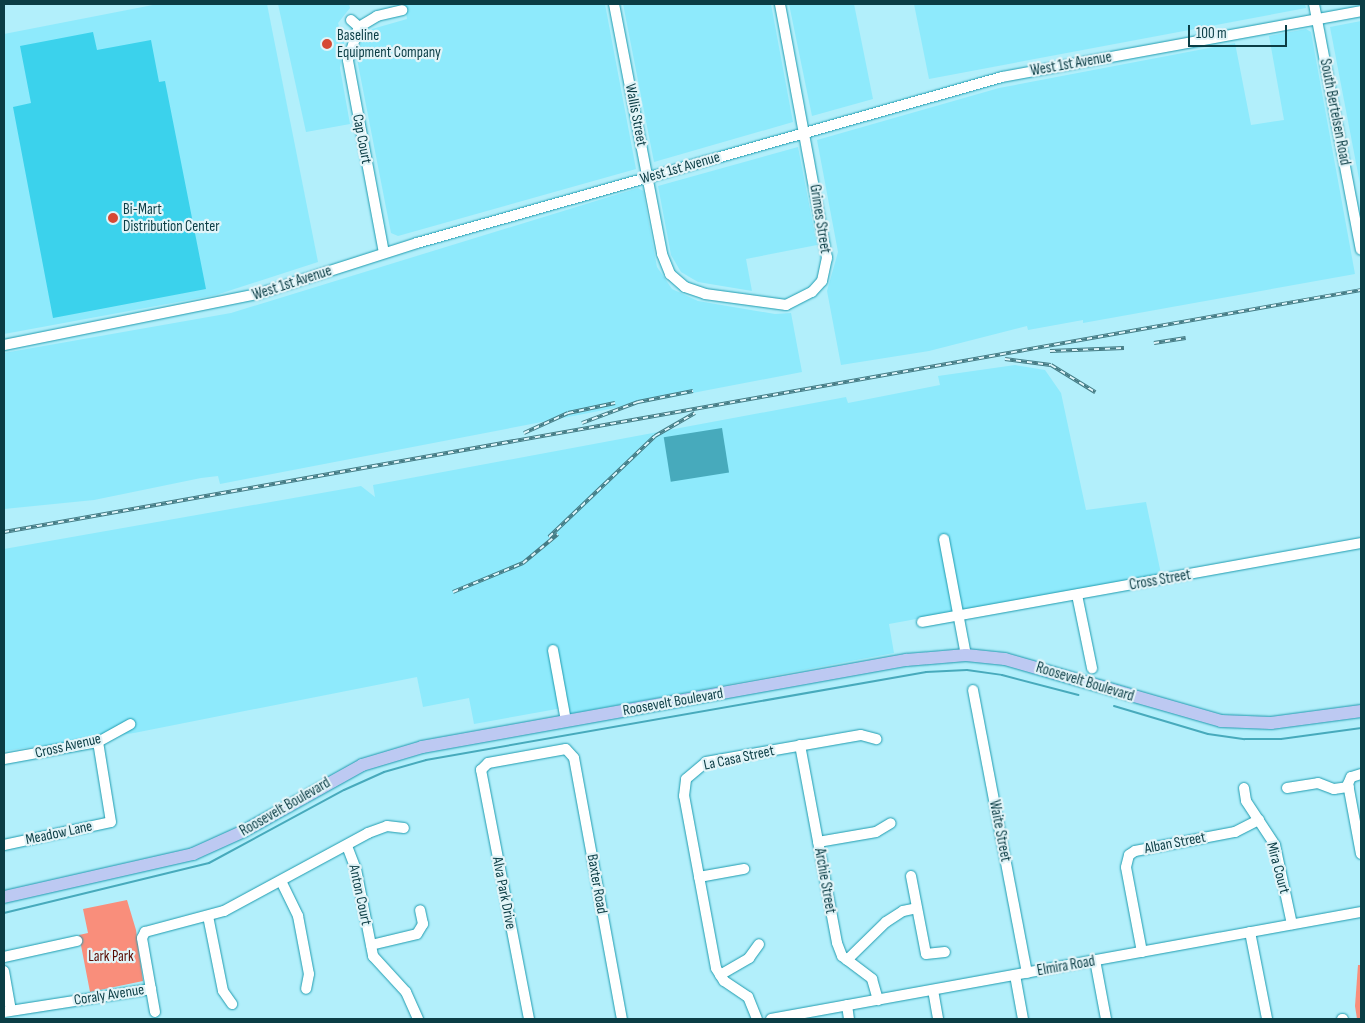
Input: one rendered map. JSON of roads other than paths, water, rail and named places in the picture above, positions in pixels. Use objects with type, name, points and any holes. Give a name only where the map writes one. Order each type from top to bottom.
[{"type":"main road","name":"Roosevelt Boulevard","points":[[4,897],[193,854],[244,831],[340,776],[391,755],[566,721],[906,660],[966,655],[1036,666],[1221,721],[1271,723],[1361,711]]},
{"type":"street","name":"Wallis Street","points":[[614,4],[662,254],[678,282]]},
{"type":"street","name":"Grimes Street","points":[[678,282],[704,294],[772,305],[786,305],[812,292],[822,281],[827,258],[780,4]]},
{"type":"street","name":"South Bertelsen Road","points":[[1314,4],[1361,250]]},
{"type":"street","name":"Cap Court","points":[[384,253],[348,66],[355,24],[402,10]]},
{"type":"street","name":"West 1st Avenue","points":[[4,345],[225,303],[384,253],[1013,75],[1361,11]]},
{"type":"street","points":[[944,540],[966,655]]},
{"type":"street","name":"Cross Street","points":[[922,622],[1361,543]]},
{"type":"street","points":[[1077,595],[1092,668]]},
{"type":"street","points":[[553,650],[566,721]]},
{"type":"street","name":"Waite Street","points":[[973,690],[1027,973]]},
{"type":"street","name":"Cross Avenue","points":[[4,759],[98,742],[130,724]]},
{"type":"street","name":"La Casa Street","points":[[720,974],[684,796],[691,772],[706,762],[800,745],[861,735],[876,739]]},
{"type":"street","name":"Meadow Lane","points":[[4,845],[109,822],[112,818],[98,742]]},
{"type":"street","name":"Archie Street","points":[[800,745],[837,943],[846,960],[872,979],[878,1000]]},
{"type":"street","name":"Baxter Road","points":[[482,767],[570,750],[622,1019]]},
{"type":"street","name":"Alva Park Drive","points":[[482,767],[529,1019]]},
{"type":"street","points":[[1361,774],[1351,777],[1349,787],[1361,854]]},
{"type":"street","points":[[1287,788],[1318,783],[1334,790],[1349,787]]},
{"type":"street","name":"Mira Court","points":[[1244,788],[1246,802],[1260,820],[1276,848],[1292,924]]},
{"type":"street","name":"Alban Street","points":[[1142,952],[1126,867],[1129,855],[1135,850],[1235,832],[1260,820]]},
{"type":"street","points":[[818,842],[876,832],[891,823]]},
{"type":"street","name":"Coraly Avenue","points":[[8,1011],[151,988],[143,934],[208,916],[282,882],[377,829],[404,828]]},
{"type":"street","name":"Anton Court","points":[[346,846],[356,869],[371,945],[377,963],[406,992],[418,1019]]},
{"type":"street","points":[[699,877],[744,869]]},
{"type":"street","points":[[911,876],[926,954],[945,952]]},
{"type":"street","points":[[282,882],[298,916],[309,974],[306,990]]},
{"type":"street","points":[[846,960],[881,926],[903,911],[917,908]]},
{"type":"street","name":"Anton Court","points":[[371,945],[417,934],[423,924],[420,910]]},
{"type":"street","name":"Elmira Road","points":[[771,1019],[1361,912]]},
{"type":"street","points":[[208,916],[223,991],[232,1004]]},
{"type":"street","points":[[1250,932],[1266,1019]]},
{"type":"street","points":[[4,957],[78,941]]},
{"type":"street","points":[[757,1019],[748,997],[729,986],[720,974],[749,958],[759,944]]},
{"type":"street","points":[[1095,960],[1106,1019]]},
{"type":"street","points":[[4,971],[8,1011]]},
{"type":"street","points":[[1015,975],[1023,1019]]},
{"type":"street","points":[[151,988],[155,1012]]},
{"type":"street","points":[[932,990],[938,1019]]},
{"type":"street","points":[[847,1005],[849,1019]]},
{"type":"waterway","points":[[4,913],[209,863],[344,790],[384,772],[426,760],[926,672],[967,670],[1002,675],[1078,695]]},
{"type":"waterway","points":[[1114,706],[1208,734],[1245,739],[1281,739],[1361,728]]},
{"type":"railway","points":[[4,532],[1361,290]]},
{"type":"railway","points":[[1154,343],[1186,338]]},
{"type":"railway","points":[[1050,351],[1124,348]]},
{"type":"railway","points":[[1005,359],[1051,365],[1095,392]]},
{"type":"railway","points":[[582,423],[638,402],[693,391]]},
{"type":"railway","points":[[524,433],[568,413],[615,403]]},
{"type":"railway","points":[[549,537],[655,436],[695,413]]},
{"type":"railway","points":[[453,592],[523,563],[558,534]]},
{"type":"place","name":"Baseline Equipment Company","points":[[327,44]]},
{"type":"place","name":"Bi-Mart Distribution Center","points":[[113,218]]},
{"type":"park label","name":"Lark Park","points":[[111,957]]}]
